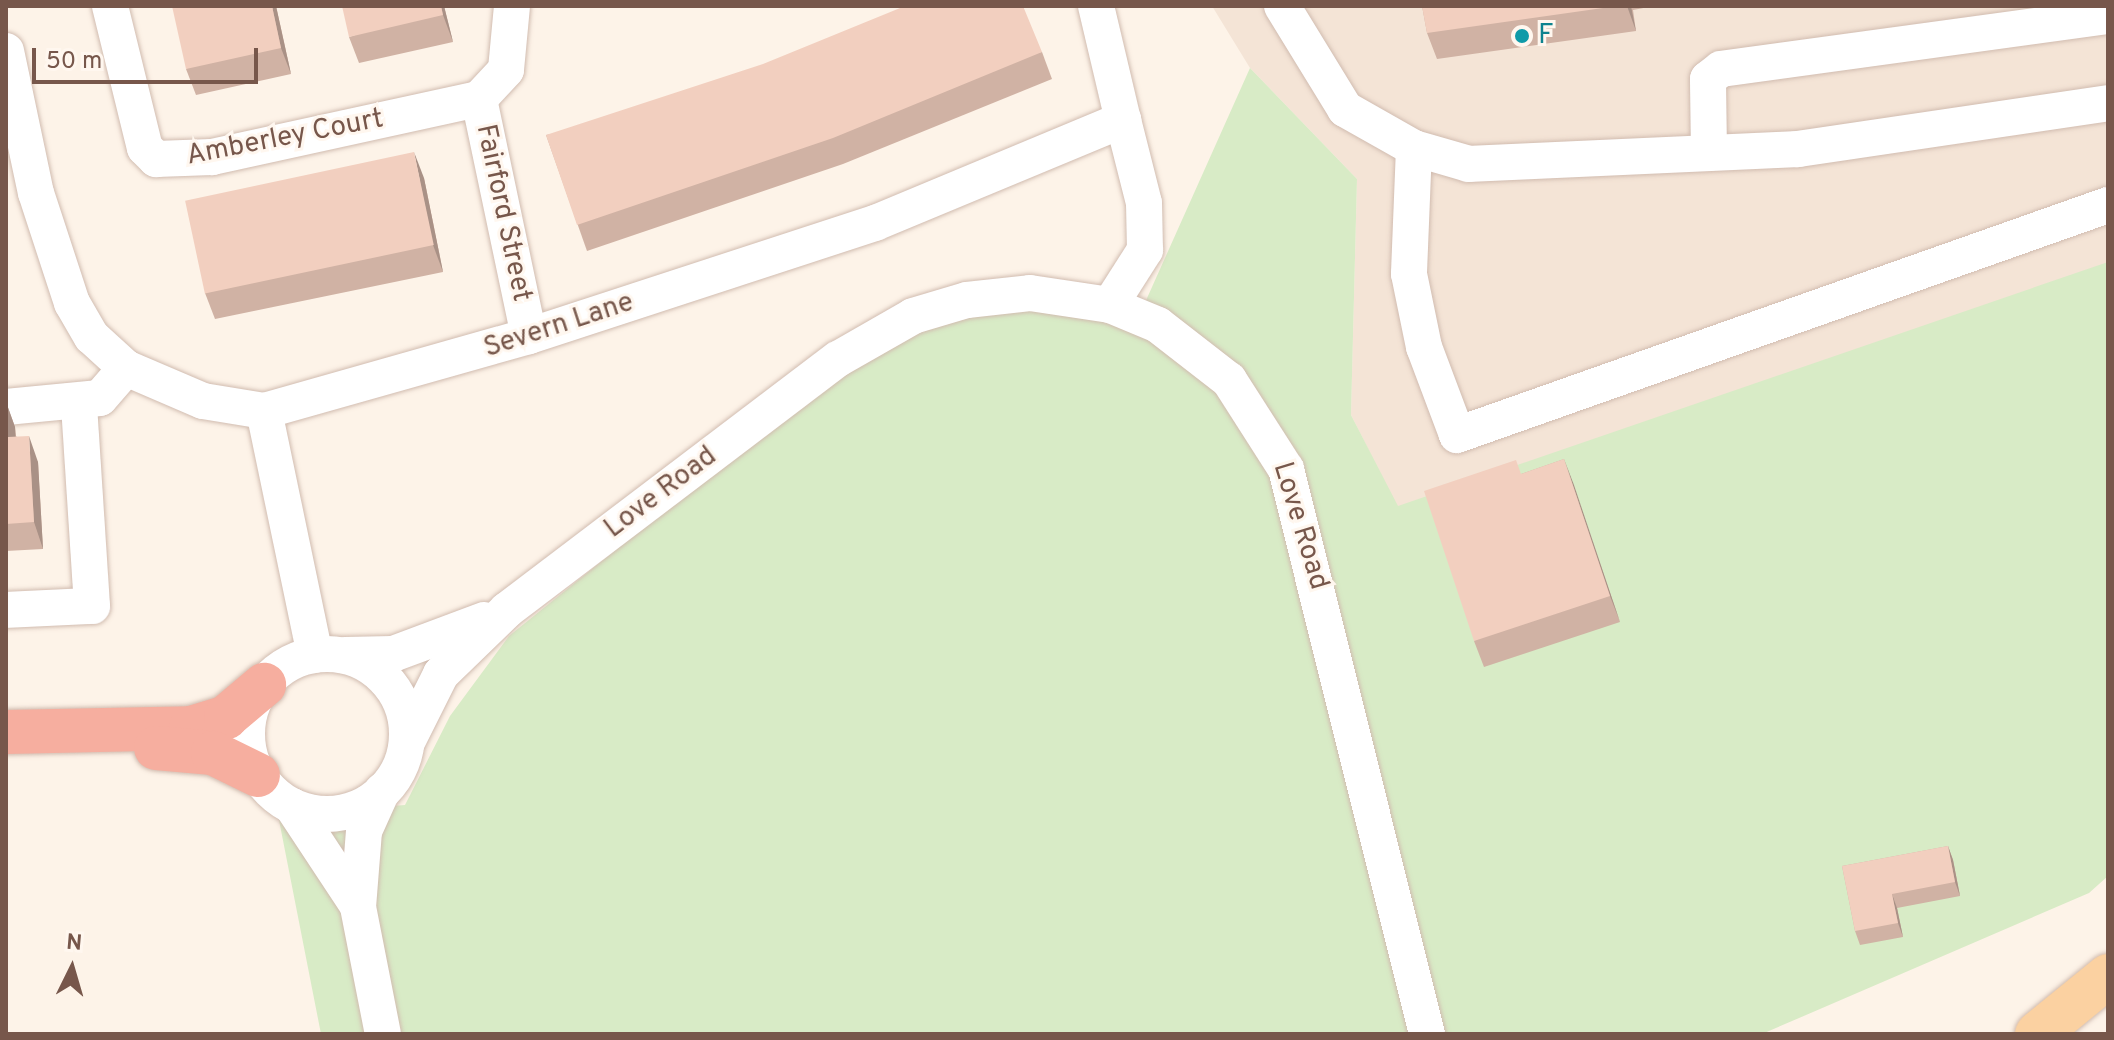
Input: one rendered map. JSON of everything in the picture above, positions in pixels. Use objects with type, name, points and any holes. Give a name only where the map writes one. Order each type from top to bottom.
[{"type":"highway","points":[[6,732],[191,728],[226,717],[264,685]]},
{"type":"highway","points":[[6,751],[195,749],[258,775]]},
{"type":"main road","points":[[2037,1034],[2108,976]]},
{"type":"street","name":"Amberley Court","points":[[110,6],[145,148],[156,159],[212,157],[479,99]]},
{"type":"street","name":"Fairford Street","points":[[512,6],[506,70],[479,99],[529,336]]},
{"type":"street","points":[[1096,6],[1144,203],[1145,250],[1110,305]]},
{"type":"street","points":[[1282,6],[1345,109],[1414,148],[1469,164],[1798,149],[2108,103]]},
{"type":"street","points":[[1709,153],[1708,79],[1721,69],[2108,16]]},
{"type":"street","name":"Severn Lane","points":[[6,51],[21,195],[72,303],[92,337],[126,368],[158,387],[264,411],[529,336],[875,223],[1123,120]]},
{"type":"street","points":[[1414,148],[1409,274],[1424,347],[1457,435],[2108,205]]},
{"type":"street","name":"Love Road","points":[[407,742],[441,674],[507,610],[838,359],[913,316],[1014,293],[1110,305],[1158,325],[1229,380],[1286,469],[1404,945],[1430,1034]]},
{"type":"street","points":[[6,407],[79,404],[100,398],[126,368]]},
{"type":"street","points":[[6,610],[92,606],[79,404]]},
{"type":"street","points":[[264,411],[326,655]]},
{"type":"street","name":"Love Road","points":[[326,655],[393,654],[507,610]]},
{"type":"street","points":[[358,907],[292,806],[258,775],[247,731],[264,685],[289,664],[326,655],[386,681],[404,713],[407,742],[364,831],[358,907],[383,1034]]},
{"type":"street","points":[[292,806],[340,813],[382,791]]},
{"type":"street","name":"Love Road","points":[[1404,945],[1416,1034]]},
{"type":"shaded area","points":[[1212,6],[2108,6],[2108,825],[1397,506],[1351,415],[1357,179],[1250,68]]},
{"type":"green space","points":[[1250,68],[1357,179],[1351,415],[1398,506],[2108,262],[2108,876],[2089,893],[1762,1034],[321,1034],[278,815],[405,805],[450,716],[509,636],[789,410],[931,323],[1011,308],[1135,325]]},
{"type":"building","points":[[172,6],[272,6],[281,48],[186,69]]},
{"type":"building","points":[[342,6],[441,6],[443,15],[349,37]]},
{"type":"building","points":[[905,6],[1023,6],[1042,52],[833,138],[577,225],[546,135],[763,64]]},
{"type":"building","points":[[1422,6],[1617,6],[1427,33]]},
{"type":"building","points":[[414,152],[434,245],[205,294],[185,201]]},
{"type":"building","points":[[6,408],[8,437],[29,436],[34,522],[6,524]]},
{"type":"building","points":[[1564,459],[1610,596],[1474,641],[1424,491],[1516,460],[1521,474]]},
{"type":"building","points":[[1948,846],[1955,882],[1892,894],[1898,923],[1855,931],[1842,866]]},
{"type":"place","name":"F","points":[[1522,36]]}]
